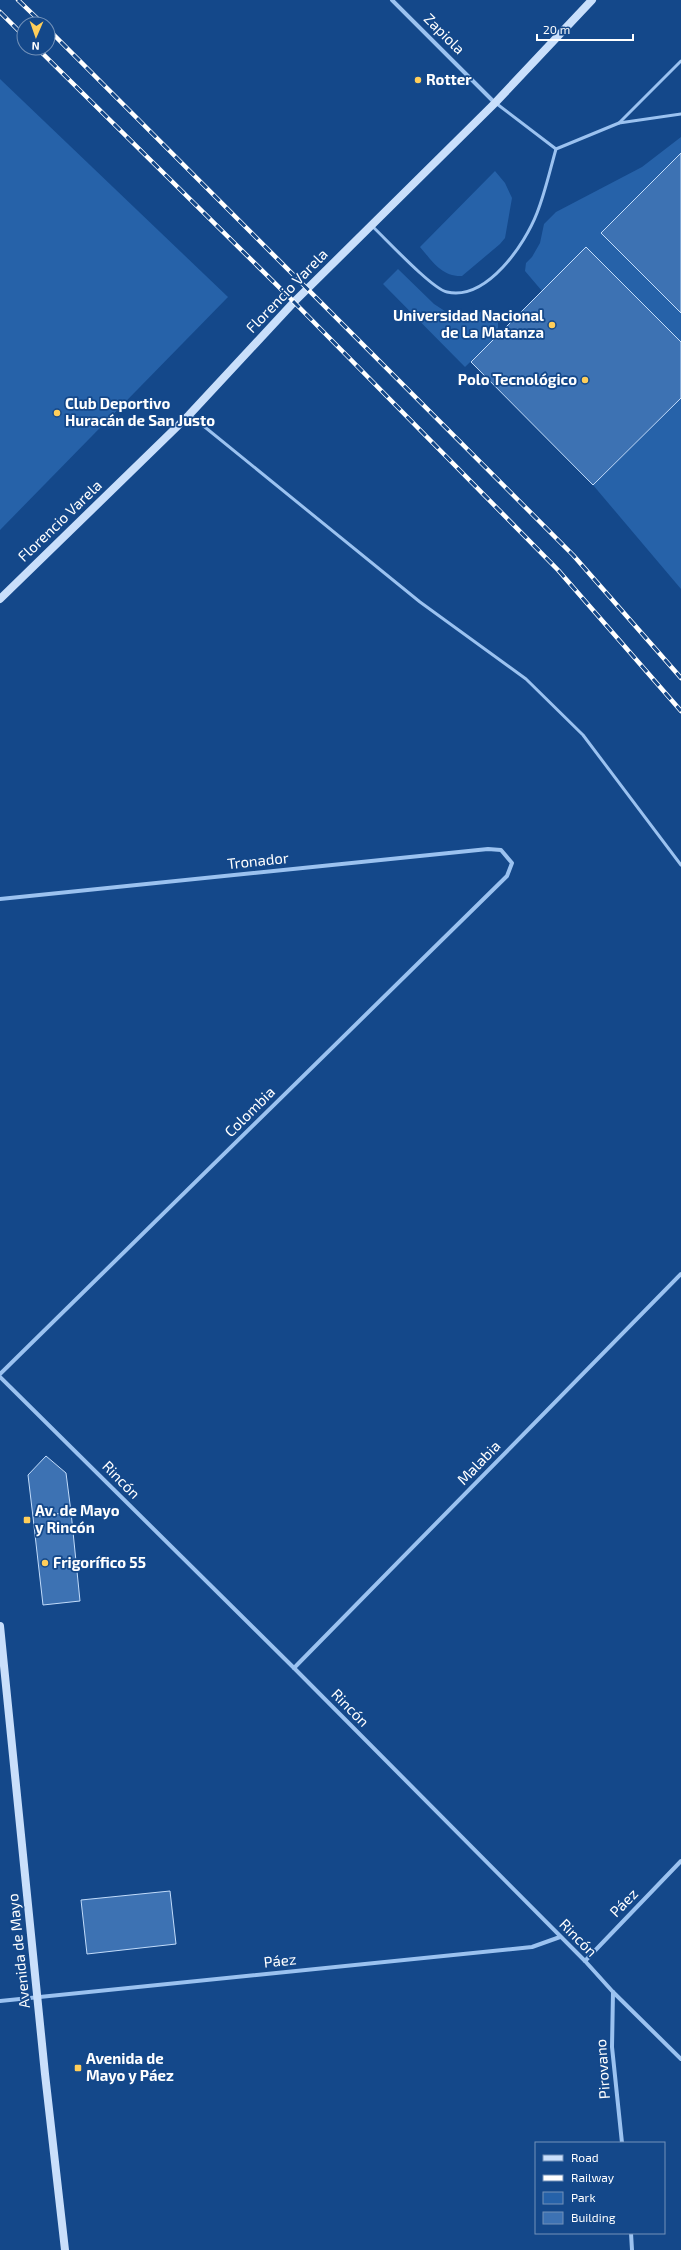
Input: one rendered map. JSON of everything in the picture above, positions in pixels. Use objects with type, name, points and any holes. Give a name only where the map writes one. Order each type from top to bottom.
[{"type":"main road","name":"Florencio Varela","points":[[0,599],[188,415],[294,302],[371,224],[495,103],[592,0]]},
{"type":"main road","name":"Avenida de Mayo","points":[[0,1626],[65,2250]]},
{"type":"street","name":"Zapiola","points":[[392,0],[495,103]]},
{"type":"street","name":"Tronador","points":[[0,899],[488,849],[501,850],[512,863]]},
{"type":"street","name":"Colombia","points":[[0,1376],[507,876],[512,863]]},
{"type":"street","name":"Malabia","points":[[294,1668],[681,1274]]},
{"type":"street","name":"Rincón","points":[[0,1376],[294,1668],[681,2059]]},
{"type":"street","name":"Páez","points":[[585,1961],[681,1861]]},
{"type":"street","name":"Páez","points":[[0,2001],[532,1947],[560,1937]]},
{"type":"street","name":"Pirovano","points":[[613,1992],[612,2047],[622,2142]]},
{"type":"street","points":[[631,2234],[632,2250]]},
{"type":"lane","points":[[619,123],[681,61]]},
{"type":"lane","points":[[495,103],[556,149]]},
{"type":"lane","points":[[556,149],[619,123],[681,114]]},
{"type":"lane","points":[[371,224],[434,284],[447,292],[463,293],[482,285],[502,269],[522,243],[537,213],[556,149]]},
{"type":"lane","points":[[188,415],[420,602],[526,679],[582,735],[681,865]]},
{"type":"green space","name":"Club Deportivo Huracán de San Justo","points":[[0,79],[228,297],[0,530]]},
{"type":"green space","points":[[681,137],[681,153],[601,233],[681,313],[681,342],[586,248],[542,291],[525,271],[526,263],[532,257],[540,243],[544,224],[556,212],[642,167]]},
{"type":"green space","points":[[495,171],[505,183],[512,198],[505,238],[462,276],[449,274],[433,263],[420,247]]},
{"type":"green space","points":[[398,269],[434,304],[457,319],[473,316],[484,310],[498,322],[498,335],[465,367],[383,284]]},
{"type":"green space","points":[[681,398],[681,589],[593,485]]},
{"type":"building","points":[[681,153],[681,313],[601,233]]},
{"type":"building","name":"Polo Tecnológico","points":[[586,247],[681,342],[681,398],[593,485],[471,362]]},
{"type":"building","points":[[46,1456],[66,1473],[71,1512],[33,1517],[28,1475]]},
{"type":"building","points":[[71,1512],[80,1601],[43,1605],[33,1517]]},
{"type":"building","points":[[170,1891],[176,1944],[87,1954],[81,1900]]},
{"type":"railway","points":[[18,0],[35,16]]},
{"type":"railway","points":[[0,12],[16,28]]},
{"type":"railway","points":[[56,37],[573,555],[681,678]]},
{"type":"railway","points":[[45,56],[294,302],[558,570],[681,711]]},
{"type":"place","name":"Rotter","points":[[418,80]]},
{"type":"place","name":"Universidad Nacional de La Matanza","points":[[552,325]]},
{"type":"place","name":"Polo Tecnológico","points":[[585,380]]},
{"type":"place","name":"Club Deportivo Huracán de San Justo","points":[[57,413]]},
{"type":"place","name":"Av. de Mayo y Rincón","points":[[27,1520]]},
{"type":"place","name":"Frigorífico 55","points":[[45,1563]]},
{"type":"place","name":"Avenida de Mayo y Páez","points":[[78,2068]]}]
